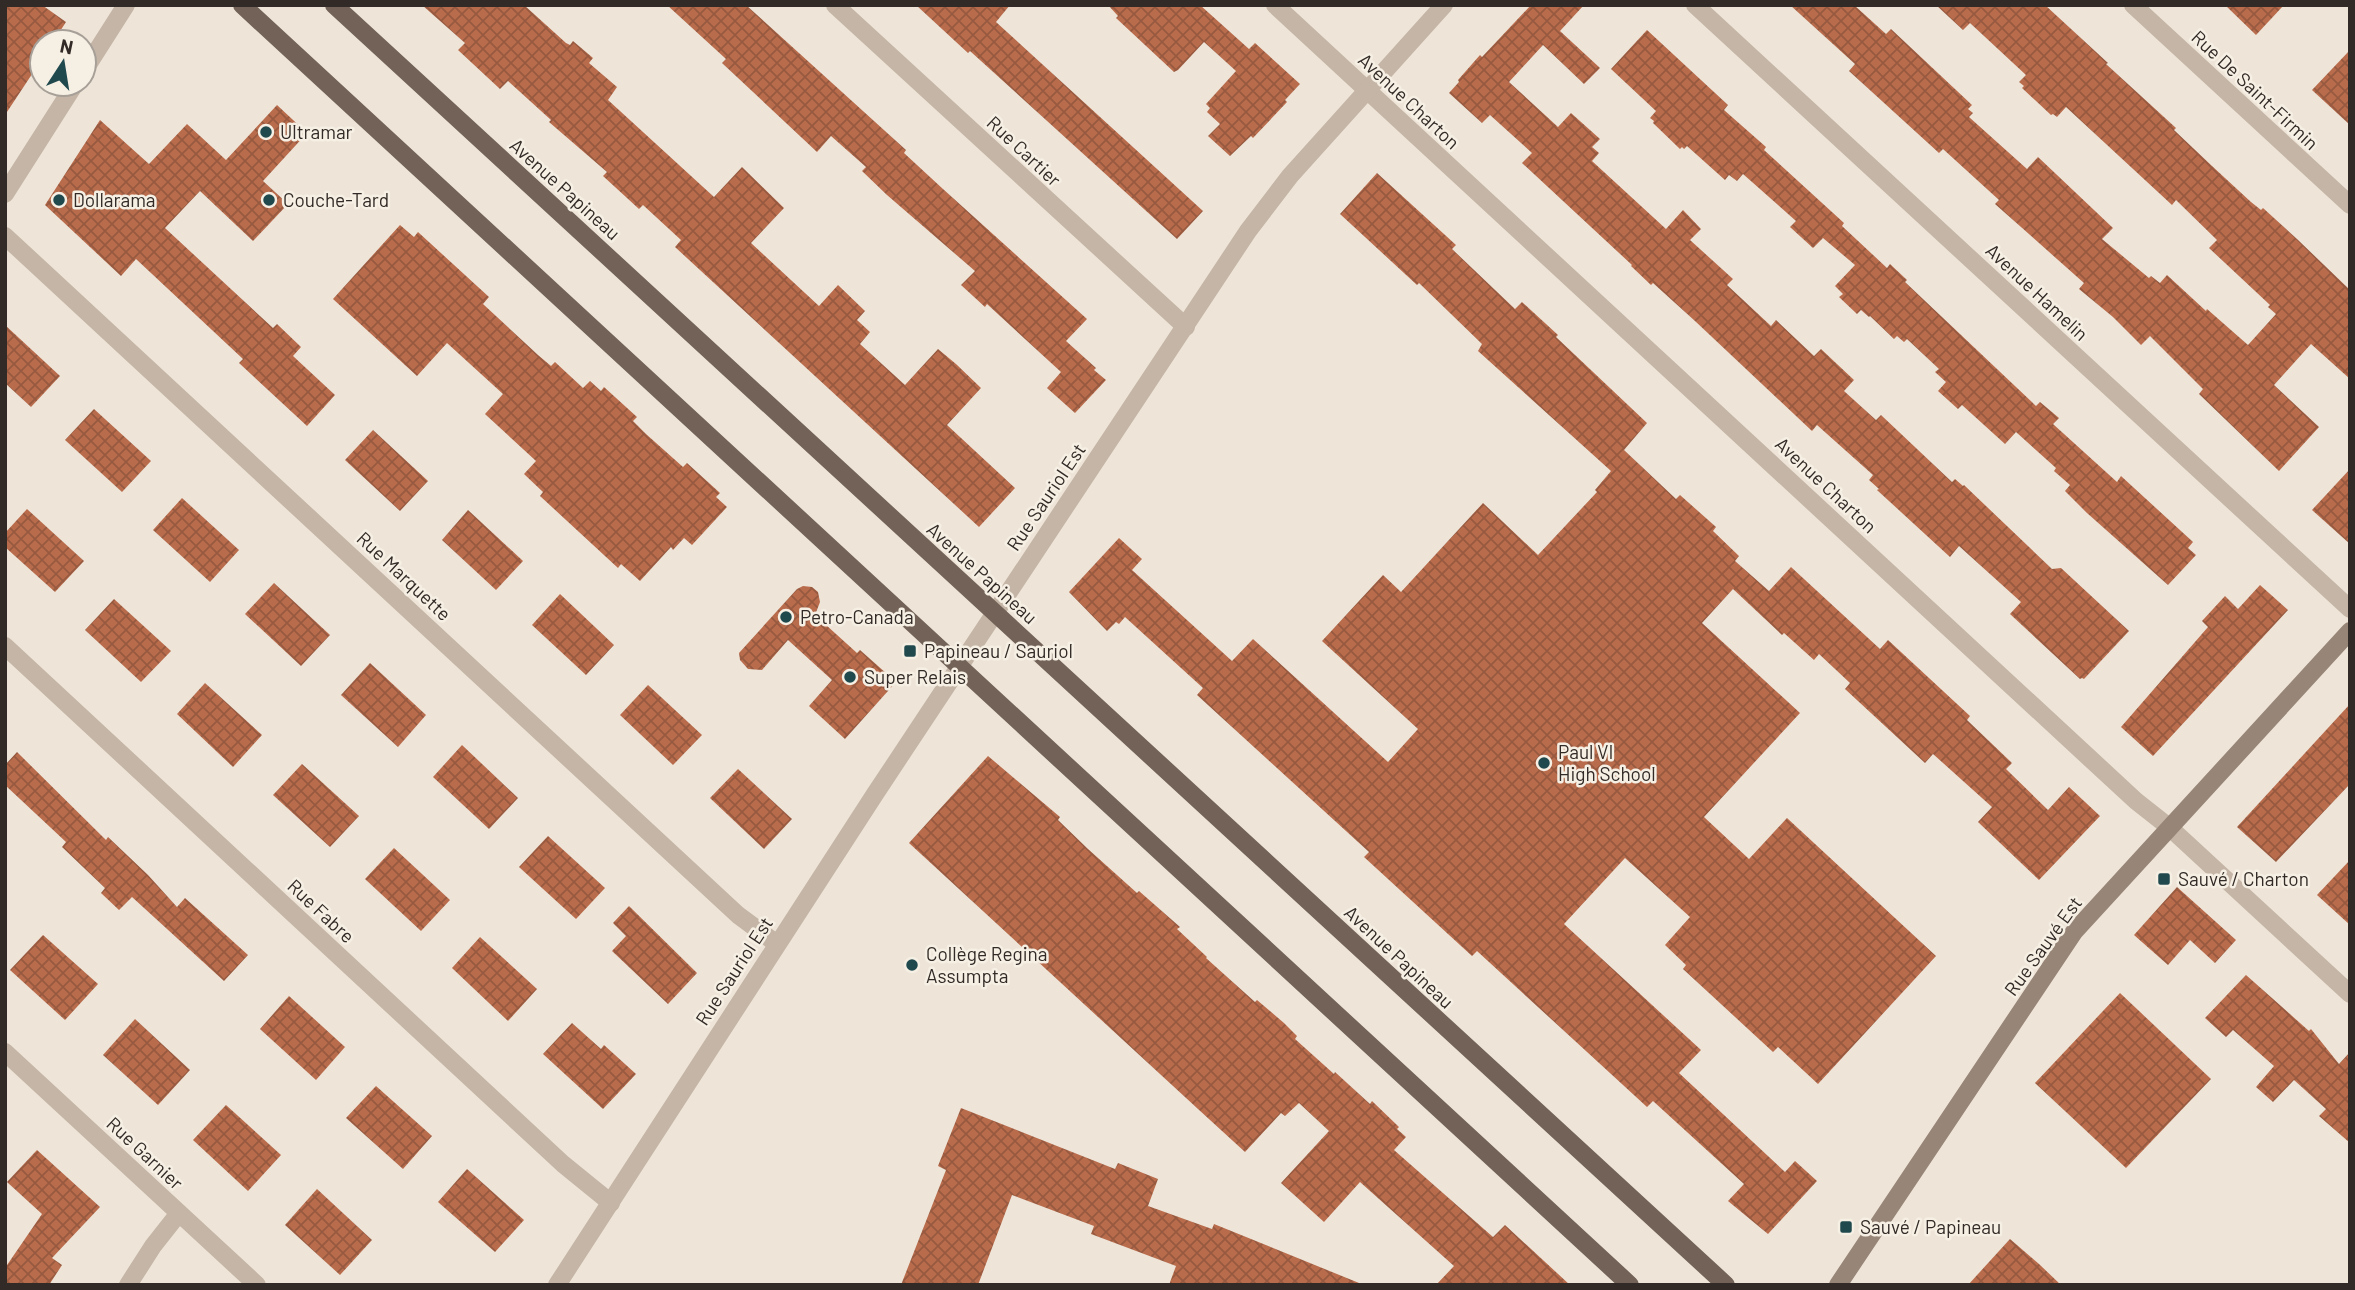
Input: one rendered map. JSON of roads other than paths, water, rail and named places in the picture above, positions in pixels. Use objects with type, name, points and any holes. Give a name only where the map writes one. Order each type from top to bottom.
[{"type":"main road","points":[[242,5],[1630,1285]]},
{"type":"main road","name":"Avenue Papineau","points":[[334,5],[1726,1285]]},
{"type":"main road","name":"Rue Sauvé Est","points":[[1838,1285],[2074,932],[2350,631]]},
{"type":"street","points":[[98,50],[127,5]]},
{"type":"street","name":"Rue Cartier","points":[[835,5],[1186,327]]},
{"type":"street","name":"Avenue Charton","points":[[1275,5],[2126,792],[2169,827],[2350,994]]},
{"type":"street","name":"Rue Sauriol Est","points":[[557,1285],[777,944],[1248,232],[1290,176],[1444,5]]},
{"type":"street","name":"Avenue Hamelin","points":[[1695,5],[2350,609]]},
{"type":"street","name":"Rue De Saint-Firmin","points":[[2133,5],[2350,205]]},
{"type":"street","points":[[5,194],[66,98]]},
{"type":"street","name":"Rue Marquette","points":[[5,236],[738,915],[777,944]]},
{"type":"street","name":"Rue Fabre","points":[[5,646],[563,1164],[611,1203]]},
{"type":"street","name":"Rue Garnier","points":[[5,1052],[257,1285]]},
{"type":"street","points":[[128,1285],[153,1246],[179,1213]]},
{"type":"place","name":"Ultramar","points":[[266,132]]},
{"type":"place","name":"Dollarama","points":[[59,200]]},
{"type":"place","name":"Couche-Tard","points":[[269,200]]},
{"type":"place","name":"Petro-Canada","points":[[786,617]]},
{"type":"place","name":"Papineau / Sauriol","points":[[910,651]]},
{"type":"place","name":"Super Relais","points":[[850,677]]},
{"type":"place","name":"Paul VI High School","points":[[1544,763]]},
{"type":"place","name":"Sauvé / Charton","points":[[2164,879]]},
{"type":"place","name":"Collège Regina Assumpta","points":[[912,965]]},
{"type":"place","name":"Sauvé / Papineau","points":[[1846,1227]]}]
